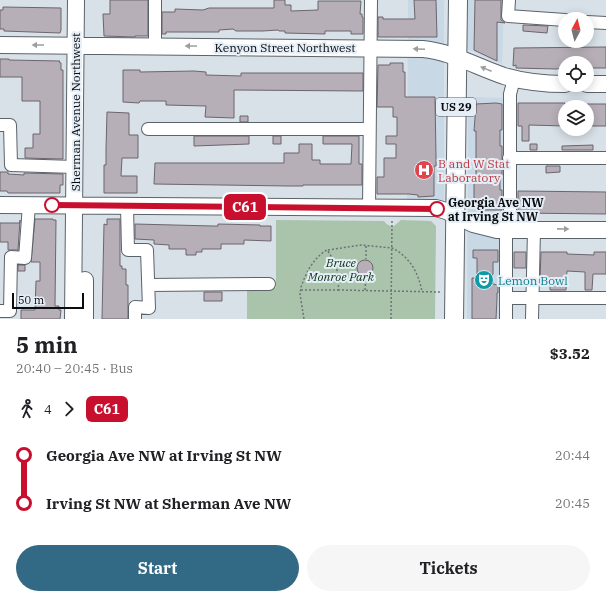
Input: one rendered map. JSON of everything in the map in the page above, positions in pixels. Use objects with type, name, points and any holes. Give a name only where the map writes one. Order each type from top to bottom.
[{"type":"highway","name":"US 29","points":[[454,319],[458,0]]},
{"type":"main road","name":"Sherman Avenue Northwest","points":[[76,0],[80,45],[80,205],[85,319]]},
{"type":"main road","name":"Sherman Avenue Northwest","points":[[73,319],[80,205],[75,167],[80,45],[86,0]]},
{"type":"main road","name":"Kenyon Street Northwest","points":[[0,46],[80,45],[429,49],[440,51],[514,79],[537,83],[558,84]]},
{"type":"main road","points":[[594,84],[606,84]]},
{"type":"main road","points":[[0,205],[436,208],[485,228],[508,231],[606,230]]},
{"type":"lane","points":[[155,0],[155,46]]},
{"type":"lane","points":[[369,208],[371,0]]},
{"type":"lane","points":[[508,0],[508,16],[558,20]]},
{"type":"lane","points":[[594,22],[606,23]]},
{"type":"lane","points":[[506,319],[510,94],[514,79]]},
{"type":"lane","points":[[0,125],[10,125],[11,165],[75,167]]},
{"type":"lane","points":[[148,130],[369,129]]},
{"type":"lane","points":[[510,158],[606,158]]},
{"type":"lane","points":[[0,311],[10,311],[11,257],[25,258],[29,205]]},
{"type":"lane","points":[[127,206],[128,250],[147,250],[149,308],[135,307],[135,319]]},
{"type":"lane","points":[[532,319],[534,230]]},
{"type":"lane","points":[[148,285],[269,284]]},
{"type":"lane","points":[[506,298],[606,298]]},
{"type":"path","points":[[391,319],[392,215]]},
{"type":"path","points":[[366,246],[366,259]]},
{"type":"path","points":[[304,319],[301,290],[307,270],[321,254],[327,250],[366,246],[392,248],[406,257],[414,268],[420,281],[422,292]]},
{"type":"path","points":[[327,250],[336,265],[339,278],[338,290]]},
{"type":"path","points":[[365,291],[366,276]]},
{"type":"path","points":[[301,290],[440,292]]},
{"type":"shaded area","points":[[408,0],[444,0],[444,202],[407,201]]},
{"type":"shaded area","points":[[468,0],[504,0],[502,64],[467,49]]},
{"type":"shaded area","points":[[468,97],[514,98],[514,221],[506,319],[467,319]]},
{"type":"green space","name":"Bruce Monroe Park","points":[[276,220],[384,221],[391,226],[394,226],[401,220],[431,221],[436,226],[435,319],[247,319],[247,289],[276,288]]},
{"type":"building","points":[[110,0],[148,0],[148,36],[104,36],[103,14],[110,14]]},
{"type":"building","points":[[274,0],[285,0],[285,5],[291,5],[291,11],[318,10],[318,1],[361,1],[360,14],[362,14],[363,17],[363,34],[351,34],[351,31],[325,31],[325,34],[285,33],[285,31],[278,30],[236,31],[233,29],[219,30],[219,32],[166,32],[166,34],[162,34],[162,12],[175,12],[175,9],[203,10],[209,8],[274,8]]},
{"type":"building","points":[[414,0],[436,0],[437,37],[378,37],[378,17],[383,17],[383,19],[415,19]]},
{"type":"building","points":[[475,0],[501,0],[501,20],[505,23],[497,22],[497,61],[474,50]]},
{"type":"building","points":[[3,7],[61,8],[60,33],[4,31],[4,29],[0,29],[0,10],[3,10]]},
{"type":"building","points":[[523,25],[548,26],[547,33],[523,31]]},
{"type":"building","points":[[606,47],[606,68],[594,68],[594,56],[558,56],[558,69],[556,69],[516,68],[516,65],[513,66],[514,48]]},
{"type":"building","points":[[0,59],[60,61],[61,70],[63,70],[63,159],[25,158],[25,148],[33,148],[33,134],[40,134],[40,101],[22,101],[22,77],[0,77]]},
{"type":"building","points":[[390,63],[403,63],[403,72],[405,72],[405,97],[435,97],[436,166],[434,166],[434,196],[418,197],[418,195],[409,194],[377,194],[377,177],[384,177],[384,158],[396,158],[396,144],[386,144],[386,136],[397,136],[397,117],[393,117],[393,107],[377,107],[378,65],[390,65]]},
{"type":"building","points":[[123,70],[140,70],[140,72],[194,71],[206,72],[206,75],[241,76],[241,73],[363,73],[363,91],[234,90],[234,118],[205,117],[206,106],[166,105],[166,101],[140,101],[139,103],[123,102]]},
{"type":"building","points":[[518,103],[558,103],[558,126],[529,125],[529,141],[522,141],[522,126],[518,126]]},
{"type":"building","points":[[476,104],[502,104],[502,130],[500,130],[500,146],[502,146],[502,175],[500,175],[500,190],[502,190],[502,210],[477,210],[477,201],[474,201],[474,175],[476,175],[476,131],[474,131]]},
{"type":"building","points":[[594,104],[606,104],[606,126],[594,126]]},
{"type":"building","points":[[107,112],[129,113],[129,135],[138,135],[138,158],[122,158],[121,176],[137,176],[137,193],[104,193]]},
{"type":"building","points":[[240,116],[248,116],[248,122],[240,122]]},
{"type":"building","points":[[194,136],[249,136],[249,144],[194,146]]},
{"type":"building","points":[[273,136],[281,136],[281,144],[273,144]]},
{"type":"building","points":[[323,136],[359,136],[359,164],[362,164],[362,185],[288,186],[154,184],[155,163],[284,163],[284,153],[299,153],[299,144],[312,144],[312,160],[320,160],[320,164],[351,164],[352,144],[323,144]]},
{"type":"building","points":[[530,144],[537,144],[537,150],[530,150]]},
{"type":"building","points":[[593,145],[593,150],[562,150],[562,146]]},
{"type":"building","points":[[546,166],[560,166],[560,172],[546,173]]},
{"type":"building","points":[[0,172],[24,175],[24,173],[63,174],[63,185],[60,185],[60,193],[8,193],[7,191],[0,191]]},
{"type":"building","points":[[518,191],[606,192],[606,214],[518,213]]},
{"type":"building","points":[[35,219],[56,220],[55,306],[59,306],[59,310],[61,310],[60,319],[21,319],[21,310],[35,310],[36,281],[40,281],[40,262],[31,262]]},
{"type":"building","points":[[107,219],[120,219],[120,266],[122,266],[122,269],[126,269],[126,285],[128,285],[128,319],[102,319],[104,224],[107,225]]},
{"type":"building","points":[[0,223],[20,223],[18,250],[8,250],[8,242],[0,242]]},
{"type":"building","points":[[135,224],[218,226],[218,224],[271,226],[271,241],[244,240],[244,244],[221,244],[221,249],[202,249],[202,252],[196,252],[196,255],[186,255],[186,249],[169,249],[169,245],[154,244],[154,240],[135,239]]},
{"type":"building","points":[[473,250],[498,250],[498,262],[493,262],[493,274],[490,278],[493,281],[493,284],[498,285],[496,319],[472,319],[472,278],[477,278],[477,258],[473,258]]},
{"type":"building","points":[[514,252],[526,252],[526,268],[514,268]]},
{"type":"building","points":[[541,252],[567,252],[567,254],[594,255],[594,252],[606,252],[606,274],[593,274],[592,290],[585,290],[585,272],[567,271],[566,290],[550,290],[550,280],[540,280]]},
{"type":"building","points":[[362,260],[368,260],[373,265],[371,274],[368,276],[362,276],[357,271],[357,265]]},
{"type":"building","points":[[18,265],[25,265],[25,271],[18,271]]},
{"type":"building","points":[[204,292],[222,292],[222,301],[204,301]]},
{"type":"bus line","name":"C61","points":[[52,205],[437,209]]},
{"type":"place","name":"B and W Stat Laboratory","points":[[424,170]]},
{"type":"place","name":"Georgia Ave NW at Irving St NW","points":[[437,209]]},
{"type":"place","name":"Lemon Bowl","points":[[484,280]]}]
